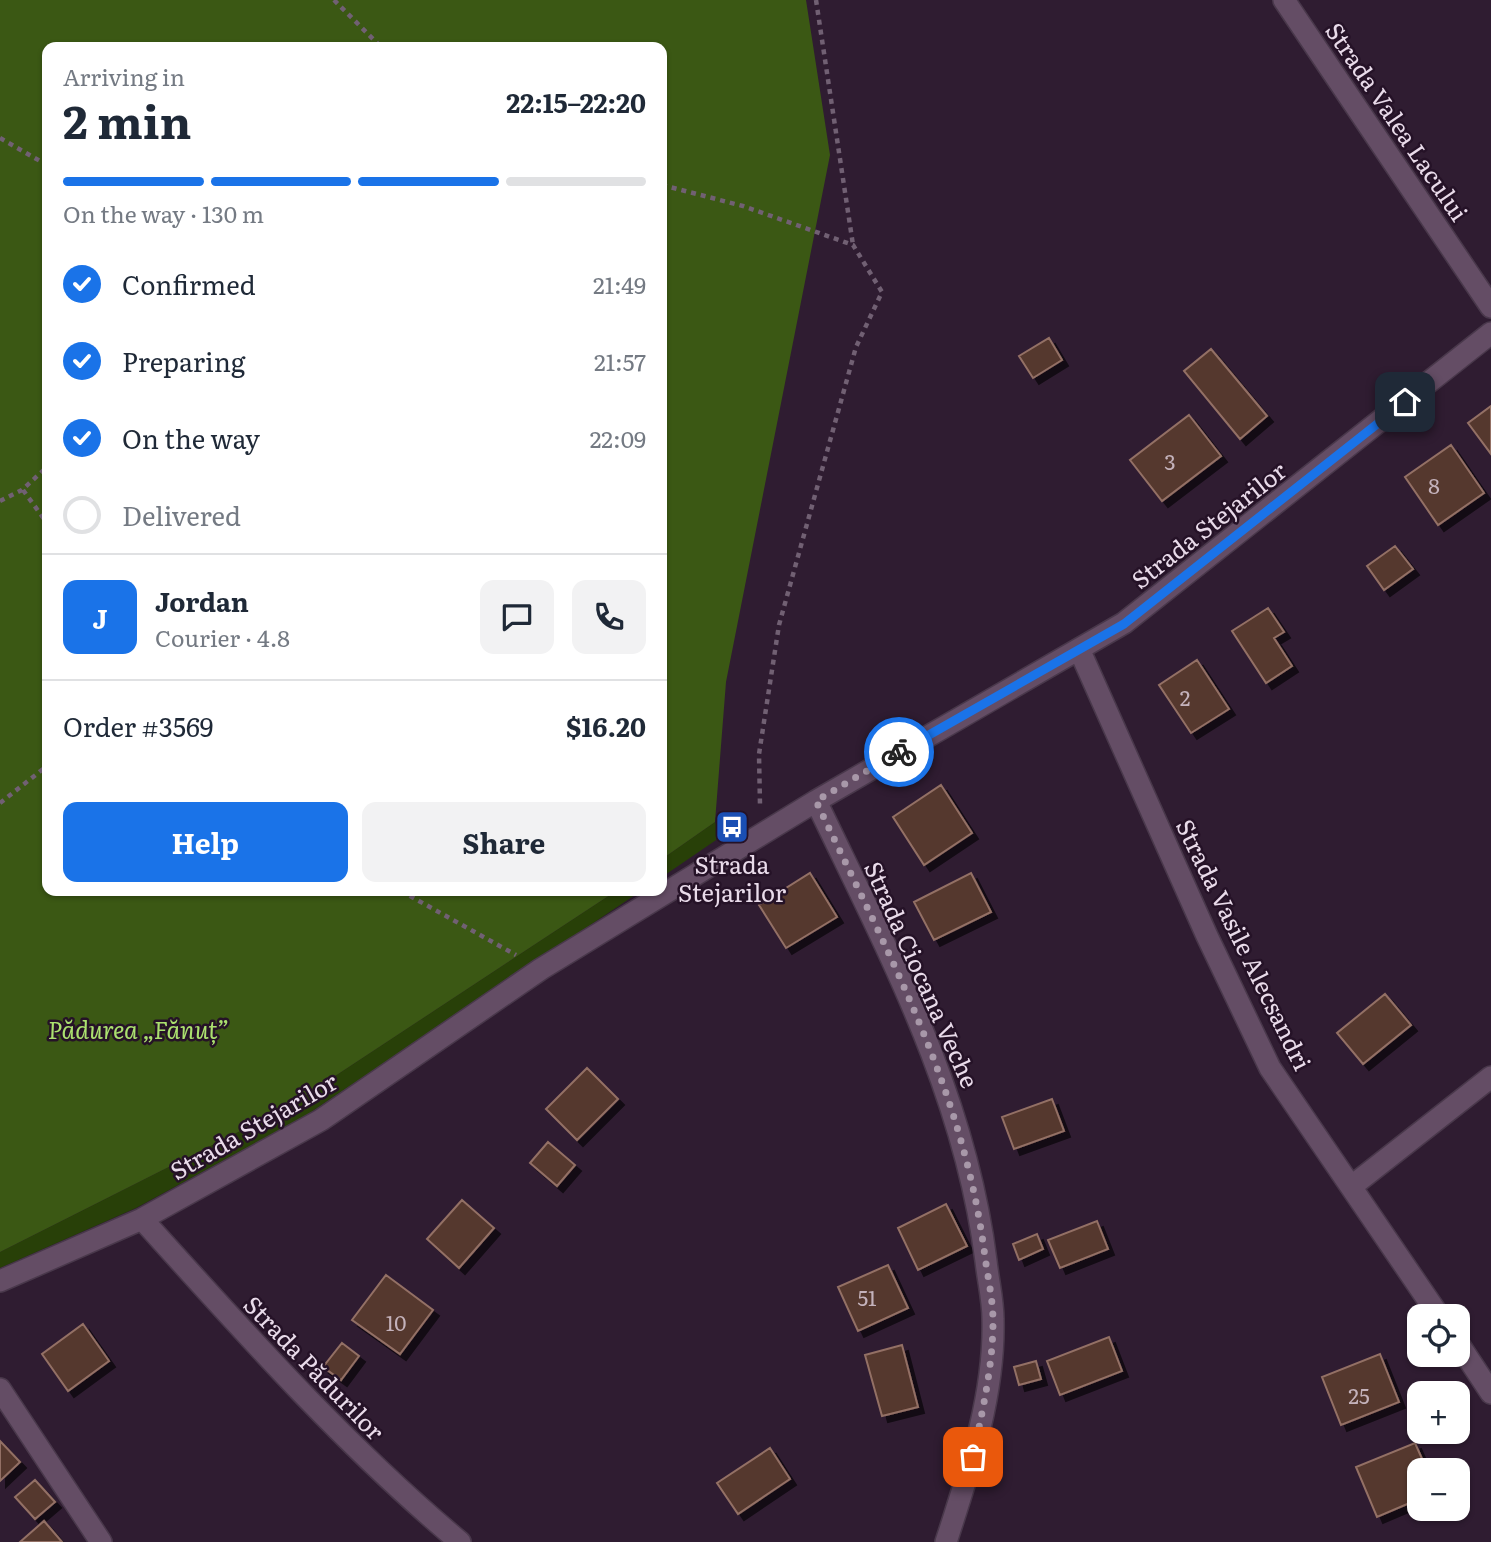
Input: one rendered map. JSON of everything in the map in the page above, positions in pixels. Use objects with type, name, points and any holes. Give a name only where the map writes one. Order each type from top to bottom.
[{"type":"street","name":"Strada Valea Lacului","points":[[1284,0],[1491,307]]},
{"type":"street","name":"Strada Stejarilor","points":[[667,892],[816,801],[1124,624],[1491,333]]},
{"type":"street","name":"Strada Vasile Alecsandri","points":[[1079,649],[1207,936],[1270,1068],[1432,1304]]},
{"type":"street","name":"Strada Ciocana Veche","points":[[816,801],[937,1061],[960,1130],[980,1211],[993,1320],[988,1386],[973,1457],[946,1542]]},
{"type":"street","name":"Strada Stejarilor","points":[[0,1281],[142,1219],[321,1120],[541,969],[660,896]]},
{"type":"street","points":[[1352,1186],[1491,1077]]},
{"type":"street","name":"Strada Pădurilor","points":[[142,1219],[304,1399],[393,1486],[460,1542]]},
{"type":"street","points":[[1470,1361],[1491,1393]]},
{"type":"street","points":[[0,1389],[101,1542]]},
{"type":"path","points":[[334,0],[376,42]]},
{"type":"path","points":[[760,835],[759,754],[779,625],[856,347],[882,292],[853,245],[816,0]]},
{"type":"path","points":[[0,138],[42,162]]},
{"type":"path","points":[[667,186],[743,206],[853,245]]},
{"type":"path","points":[[0,501],[22,490],[42,472]]},
{"type":"path","points":[[22,490],[42,516]]},
{"type":"path","points":[[0,803],[42,770]]},
{"type":"path","points":[[410,896],[541,969]]},
{"type":"green space","name":"Pădurea „Fănuț”","points":[[0,0],[806,0],[830,155],[726,682],[715,822],[667,856],[667,42],[42,42],[42,896],[608,896],[288,1107],[0,1252]]},
{"type":"green space","points":[[715,822],[722,836],[667,874],[667,856]]},
{"type":"green space","points":[[608,896],[634,896],[305,1116],[136,1208],[0,1268],[0,1252],[288,1107]]},
{"type":"building","points":[[1049,338],[1062,360],[1033,378],[1019,356]]},
{"type":"building","points":[[1211,349],[1267,416],[1240,439],[1184,371]]},
{"type":"building","points":[[1491,406],[1491,454],[1468,423]]},
{"type":"building","points":[[1189,415],[1221,456],[1162,501],[1130,460]]},
{"type":"building","points":[[1451,445],[1484,493],[1438,525],[1405,477]]},
{"type":"building","points":[[1395,546],[1413,569],[1384,590],[1367,566]]},
{"type":"building","points":[[1268,608],[1284,632],[1274,638],[1292,666],[1266,683],[1232,631]]},
{"type":"building","points":[[1197,660],[1229,709],[1191,733],[1159,685]]},
{"type":"building","points":[[941,785],[972,833],[924,865],[893,817]]},
{"type":"building","points":[[810,873],[837,917],[786,948],[759,905]]},
{"type":"building","points":[[971,873],[991,912],[934,940],[914,902]]},
{"type":"building","points":[[1385,994],[1411,1025],[1363,1064],[1337,1033]]},
{"type":"building","points":[[587,1068],[618,1099],[577,1140],[546,1109]]},
{"type":"building","points":[[1052,1099],[1064,1131],[1014,1149],[1002,1117]]},
{"type":"building","points":[[548,1142],[575,1165],[557,1186],[530,1163]]},
{"type":"building","points":[[462,1200],[494,1228],[459,1268],[427,1239]]},
{"type":"building","points":[[946,1204],[967,1246],[918,1270],[898,1228]]},
{"type":"building","points":[[1097,1221],[1108,1249],[1060,1268],[1048,1240]]},
{"type":"building","points":[[1037,1234],[1043,1249],[1019,1260],[1013,1244]]},
{"type":"building","points":[[888,1265],[908,1308],[858,1331],[838,1287]]},
{"type":"building","points":[[386,1275],[433,1310],[400,1354],[352,1320]]},
{"type":"building","points":[[83,1324],[109,1361],[68,1391],[42,1354]]},
{"type":"building","points":[[1109,1337],[1122,1371],[1060,1395],[1047,1361]]},
{"type":"building","points":[[342,1343],[359,1356],[341,1380],[323,1367]]},
{"type":"building","points":[[902,1345],[918,1407],[882,1416],[865,1355]]},
{"type":"building","points":[[1380,1354],[1399,1402],[1341,1425],[1322,1377]]},
{"type":"building","points":[[1036,1361],[1041,1379],[1019,1385],[1014,1367]]},
{"type":"building","points":[[0,1441],[20,1462],[0,1481]]},
{"type":"building","points":[[1413,1444],[1415,1444],[1422,1458],[1407,1458],[1407,1504],[1377,1517],[1356,1467]]},
{"type":"building","points":[[770,1448],[790,1479],[738,1514],[717,1483]]},
{"type":"building","points":[[35,1480],[55,1502],[35,1519],[15,1497]]},
{"type":"building","points":[[44,1521],[62,1542],[20,1542]]},
{"type":"way so far","points":[[899,752],[816,801],[937,1061],[960,1130],[980,1211],[993,1320],[988,1386],[973,1457]]},
{"type":"place","name":"Strada Stejarilor","points":[[732,827]]},
{"type":"route","points":[[899,752],[1124,624],[1405,402]]}]
